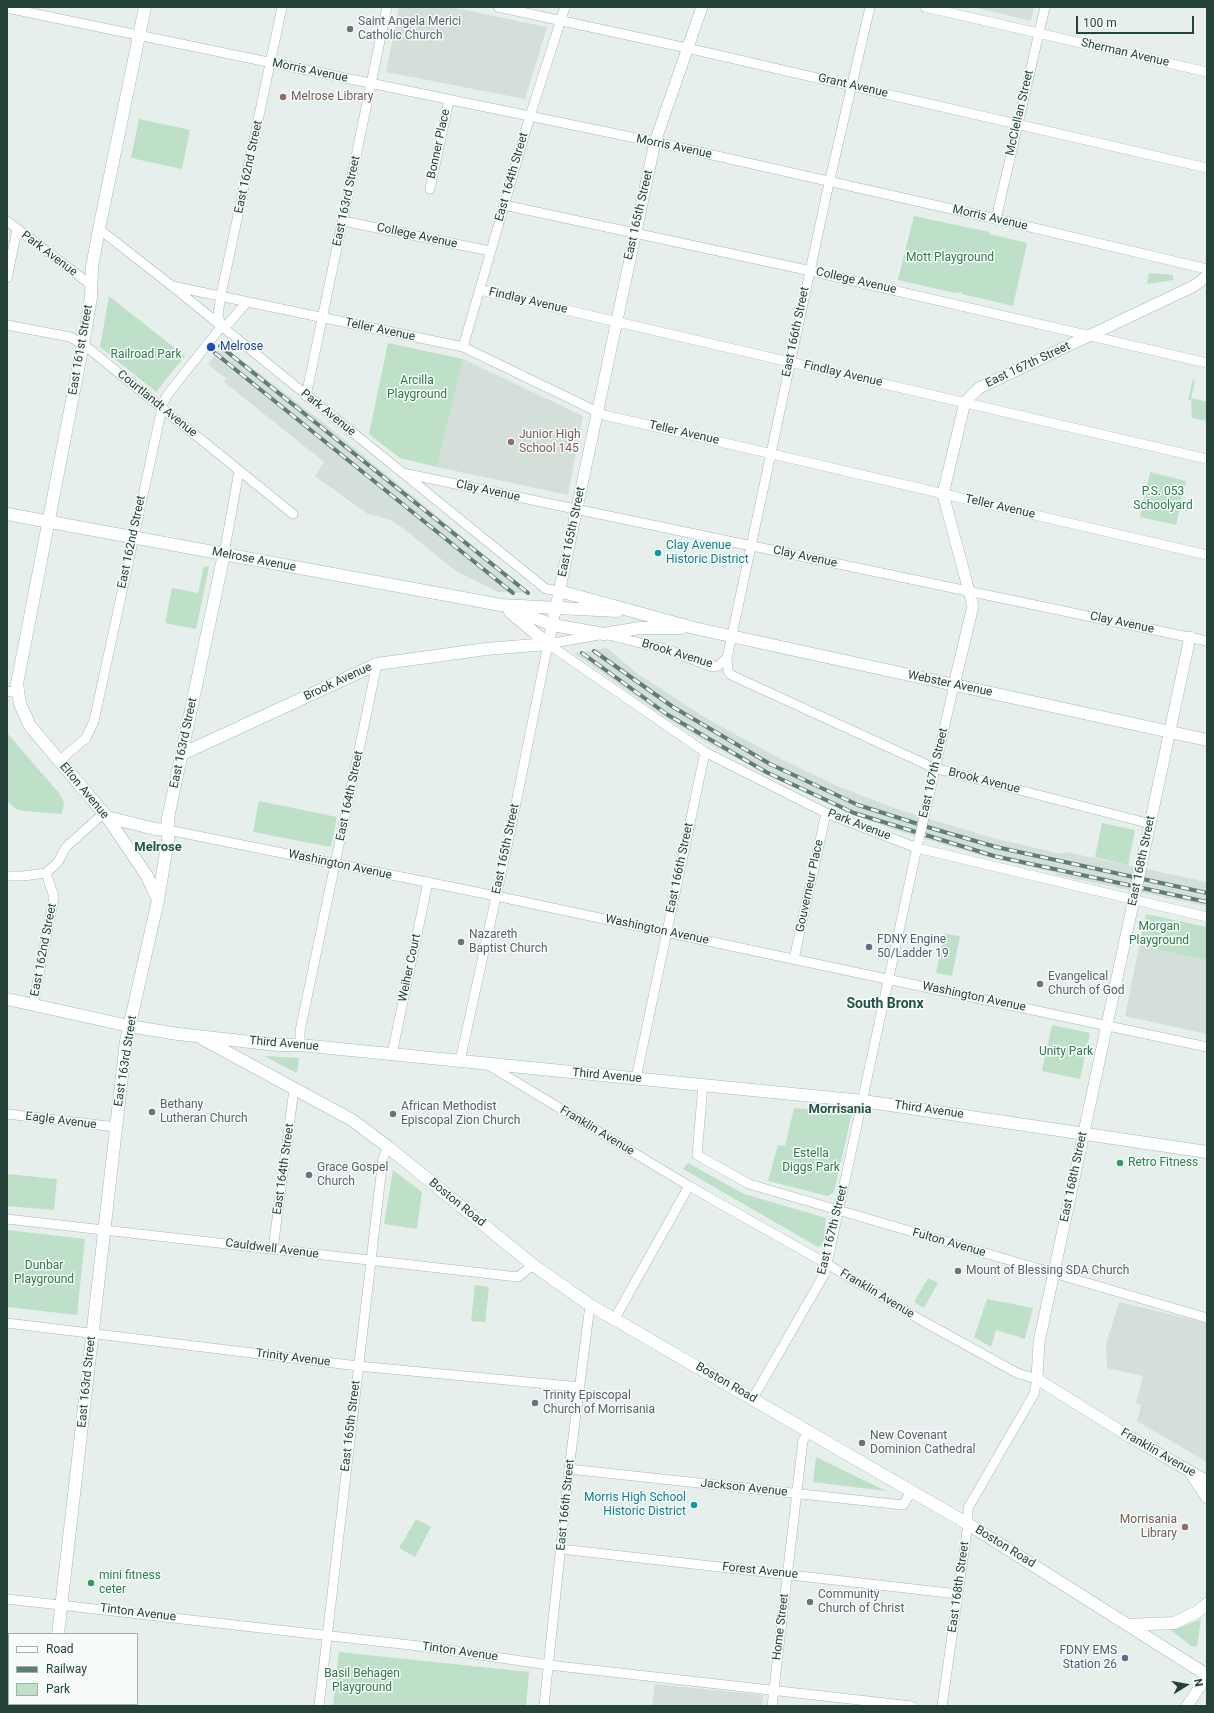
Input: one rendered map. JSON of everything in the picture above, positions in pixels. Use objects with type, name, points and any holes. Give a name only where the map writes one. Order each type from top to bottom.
[{"type":"main road","name":"East 161st Street","points":[[12,692],[17,678],[83,344],[92,267],[145,7]]},
{"type":"main road","name":"Melrose Avenue","points":[[7,514],[501,605],[557,607]]},
{"type":"main road","name":"East 163rd Street","points":[[58,1633],[116,1127],[129,1026],[158,900],[168,840],[168,818],[224,554]]},
{"type":"main road","name":"Webster Avenue","points":[[558,591],[694,628],[1207,740]]},
{"type":"main road","name":"Melrose Avenue","points":[[501,605],[553,625]]},
{"type":"main road","points":[[501,605],[548,644]]},
{"type":"main road","name":"Webster Avenue","points":[[557,607],[565,610],[637,612]]},
{"type":"main road","name":"Webster Avenue","points":[[553,625],[604,634],[640,628],[694,628]]},
{"type":"main road","name":"Brook Avenue","points":[[182,754],[377,664],[486,649],[548,644]]},
{"type":"main road","name":"Elton Avenue","points":[[12,692],[20,704],[27,721],[105,815],[147,876],[158,900]]},
{"type":"main road","name":"Washington Avenue","points":[[105,815],[155,829],[168,830]]},
{"type":"main road","name":"Third Avenue","points":[[7,999],[129,1026],[199,1037],[300,1045],[488,1065],[636,1078],[863,1101],[1084,1132],[1207,1152]]},
{"type":"main road","name":"Boston Road","points":[[199,1037],[352,1120],[388,1147],[534,1265],[590,1305],[615,1318],[968,1524],[1207,1676]]},
{"type":"main road","name":"Boston Road","points":[[246,1041],[247,1055],[260,1070]]},
{"type":"main road","points":[[1128,1625],[1174,1623],[1197,1612],[1207,1604]]},
{"type":"street","name":"East 162nd Street","points":[[221,327],[218,314],[221,295],[282,7]]},
{"type":"street","name":"East 163rd Street","points":[[306,396],[387,7]]},
{"type":"street","name":"Grant Avenue","points":[[498,7],[687,48],[1207,168]]},
{"type":"street","name":"East 164th Street","points":[[463,347],[530,116],[565,7]]},
{"type":"street","name":"East 165th Street","points":[[460,1061],[557,607],[558,591],[562,584],[597,411],[655,142],[702,7]]},
{"type":"street","name":"East 166th Street","points":[[727,658],[829,181],[870,7]]},
{"type":"street","name":"Sherman Avenue","points":[[925,7],[1207,72]]},
{"type":"street","name":"McClellan Street","points":[[996,219],[1045,7]]},
{"type":"street","name":"Morris Avenue","points":[[7,8],[655,142],[996,219],[1207,269]]},
{"type":"street","name":"Bonner Place","points":[[430,189],[449,100]]},
{"type":"street","name":"College Avenue","points":[[504,204],[810,270],[1207,362]]},
{"type":"street","name":"Park Avenue","points":[[7,221],[91,285]]},
{"type":"street","name":"College Avenue","points":[[343,221],[490,251]]},
{"type":"street","name":"Park Avenue","points":[[99,229],[172,286],[546,589],[558,591]]},
{"type":"street","points":[[7,278],[17,230]]},
{"type":"street","name":"East 167th Street","points":[[753,1398],[825,1273],[934,768],[973,606],[971,592],[944,494],[965,402],[979,388],[1194,286],[1207,276]]},
{"type":"street","name":"Teller Avenue","points":[[172,286],[221,295],[247,302],[463,347],[604,415],[1207,555]]},
{"type":"street","name":"Findlay Avenue","points":[[480,290],[1207,459]]},
{"type":"street","name":"East 162nd Street","points":[[59,761],[86,738],[94,721],[162,407],[168,394],[221,327],[229,322],[247,302]]},
{"type":"street","name":"Courtlandt Avenue","points":[[7,325],[70,338],[83,344],[293,514]]},
{"type":"street","name":"East 163rd Street","points":[[224,554],[239,471]]},
{"type":"street","name":"Clay Avenue","points":[[403,474],[1207,641]]},
{"type":"street","name":"Brook Avenue","points":[[548,644],[604,634],[669,650],[712,668],[718,666],[727,658]]},
{"type":"street","name":"East 168th Street","points":[[942,1706],[968,1524],[968,1508],[1034,1394],[1037,1379],[1039,1342],[1190,638]]},
{"type":"street","name":"Park Avenue","points":[[548,644],[705,752],[826,813],[918,844],[1134,897],[1207,917]]},
{"type":"street","name":"Brook Avenue","points":[[727,658],[727,668],[731,675],[934,768],[1151,824]]},
{"type":"street","name":"East 164th Street","points":[[300,1045],[300,1032],[377,664]]},
{"type":"street","name":"East 166th Street","points":[[636,1078],[705,752]]},
{"type":"street","name":"Gouverneur Place","points":[[794,959],[826,813]]},
{"type":"street","points":[[7,876],[23,876],[46,873],[58,862],[66,847],[105,815]]},
{"type":"street","name":"Washington Avenue","points":[[168,830],[496,896],[1207,1047]]},
{"type":"street","name":"East 162nd Street","points":[[33,1005],[54,897],[46,873]]},
{"type":"street","name":"Weiher Court","points":[[392,1054],[428,882]]},
{"type":"street","name":"Franklin Avenue","points":[[488,1065],[689,1186],[827,1264],[919,1319],[1017,1373],[1037,1379],[1124,1433],[1207,1481]]},
{"type":"street","name":"Fulton Avenue","points":[[703,1085],[697,1155],[749,1184],[1207,1318]]},
{"type":"street","name":"East 164th Street","points":[[273,1249],[294,1088]]},
{"type":"street","name":"Eagle Avenue","points":[[7,1114],[116,1127]]},
{"type":"street","name":"East 165th Street","points":[[319,1706],[370,1261],[383,1158],[388,1147]]},
{"type":"street","points":[[615,1318],[689,1186]]},
{"type":"street","name":"Cauldwell Avenue","points":[[7,1219],[518,1277],[534,1265]]},
{"type":"street","name":"East 166th Street","points":[[544,1706],[569,1469],[590,1305]]},
{"type":"street","name":"Trinity Avenue","points":[[7,1323],[358,1366],[580,1387]]},
{"type":"street","name":"Home Street","points":[[772,1706],[802,1440],[810,1432]]},
{"type":"street","name":"Jackson Avenue","points":[[569,1469],[903,1505],[912,1491]]},
{"type":"street","points":[[1189,1471],[1207,1498]]},
{"type":"street","name":"Forest Avenue","points":[[561,1548],[958,1594]]},
{"type":"street","name":"Tinton Avenue","points":[[7,1599],[419,1646],[548,1665],[912,1706]]},
{"type":"street","points":[[1187,1706],[1207,1676]]},
{"type":"shaded area","points":[[399,7],[451,7],[547,27],[525,99],[386,72]]},
{"type":"shaded area","points":[[973,7],[1034,7],[1031,21]]},
{"type":"shaded area","points":[[222,345],[320,420],[531,593],[498,592],[457,572],[391,520],[368,514],[315,476],[324,462],[224,382],[226,379],[208,364]]},
{"type":"shaded area","name":"Junior High School 145","points":[[463,359],[583,416],[568,495],[437,467]]},
{"type":"shaded area","points":[[607,648],[638,674],[711,721],[777,757],[837,786],[903,811],[993,838],[1061,854],[1066,852],[1207,882],[1207,906],[1056,875],[1056,873],[983,856],[895,830],[842,810],[772,777],[709,744],[666,718],[574,653]]},
{"type":"shaded area","points":[[1139,946],[1207,960],[1207,1034],[1125,1016]]},
{"type":"shaded area","points":[[1119,1302],[1207,1323],[1207,1462],[1137,1421],[1141,1406],[1136,1403],[1143,1376],[1107,1368],[1106,1344]]},
{"type":"shaded area","points":[[655,1684],[763,1695],[762,1706],[652,1706]]},
{"type":"green space","points":[[139,119],[190,130],[182,169],[131,158]]},
{"type":"green space","name":"Mott Playground","points":[[914,216],[989,232],[989,234],[1027,243],[1013,306],[962,294],[962,292],[955,293],[898,280]]},
{"type":"green space","points":[[1149,273],[1173,275],[1173,280],[1147,284]]},
{"type":"green space","name":"Railroad Park","points":[[109,296],[185,356],[156,392],[100,347]]},
{"type":"green space","name":"Arcilla Playground","points":[[388,343],[463,359],[437,467],[400,458],[369,434]]},
{"type":"green space","points":[[1193,379],[1195,381],[1191,398],[1207,402],[1207,421],[1192,418],[1191,399],[1188,401]]},
{"type":"green space","name":"P.S. 053 Schoolyard","points":[[1150,472],[1186,481],[1176,525],[1140,517]]},
{"type":"green space","points":[[204,566],[209,567],[196,629],[165,623],[172,588],[198,593]]},
{"type":"green space","points":[[7,733],[59,793],[64,802],[62,814],[24,811],[16,809],[9,803],[7,800]]},
{"type":"green space","points":[[259,801],[337,817],[331,847],[253,832]]},
{"type":"green space","points":[[1102,823],[1135,830],[1128,865],[1095,857]]},
{"type":"green space","name":"Morgan Playground","points":[[1146,914],[1207,927],[1207,960],[1139,946]]},
{"type":"green space","points":[[944,934],[960,936],[952,976],[936,973]]},
{"type":"green space","name":"Unity Park","points":[[1052,1025],[1090,1033],[1080,1079],[1042,1071]]},
{"type":"green space","points":[[264,1056],[299,1058],[297,1073]]},
{"type":"green space","name":"Estella Diggs Park","points":[[794,1108],[852,1113],[834,1192],[828,1196],[768,1181],[778,1145],[785,1146]]},
{"type":"green space","points":[[688,1163],[744,1194],[826,1218],[823,1245],[818,1247],[683,1169]]},
{"type":"green space","points":[[393,1170],[422,1192],[417,1229],[384,1224]]},
{"type":"green space","points":[[7,1174],[57,1179],[54,1210],[7,1206]]},
{"type":"green space","name":"Dunbar Playground","points":[[7,1230],[85,1239],[77,1315],[7,1307]]},
{"type":"green space","points":[[928,1278],[938,1283],[924,1308],[914,1302]]},
{"type":"green space","points":[[475,1285],[489,1287],[485,1322],[471,1321]]},
{"type":"green space","points":[[987,1299],[1033,1308],[1025,1339],[996,1330],[991,1347],[974,1337]]},
{"type":"green space","points":[[816,1457],[886,1491],[813,1482]]},
{"type":"green space","points":[[416,1519],[431,1527],[415,1557],[399,1548]]},
{"type":"green space","points":[[1201,1619],[1197,1647],[1191,1646],[1170,1629],[1182,1627]]},
{"type":"green space","name":"Basil Behagen Playground","points":[[339,1652],[529,1672],[526,1706],[333,1706]]},
{"type":"railway","points":[[220,346],[528,593]]},
{"type":"railway","points":[[215,353],[513,593]]},
{"type":"railway","points":[[594,651],[673,707],[770,764],[858,805],[996,847],[1207,893]]},
{"type":"railway","points":[[582,653],[668,715],[766,772],[854,813],[994,856],[1207,902]]},
{"type":"place","name":"Saint Angela Merici Catholic Church","points":[[350,29]]},
{"type":"place","name":"Melrose Library","points":[[283,97]]},
{"type":"place","name":"Melrose","points":[[211,347]]},
{"type":"place","name":"Junior High School 145","points":[[511,442]]},
{"type":"place","name":"Clay Avenue Historic District","points":[[658,553]]},
{"type":"place","name":"Nazareth Baptist Church","points":[[461,942]]},
{"type":"place","name":"FDNY Engine 50/Ladder 19","points":[[869,947]]},
{"type":"place","name":"Evangelical Church of God","points":[[1040,984]]},
{"type":"place","name":"Bethany Lutheran Church","points":[[152,1112]]},
{"type":"place","name":"African Methodist Episcopal Zion Church","points":[[393,1114]]},
{"type":"place","name":"Retro Fitness","points":[[1120,1163]]},
{"type":"place","name":"Grace Gospel Church","points":[[309,1175]]},
{"type":"place","name":"Mount of Blessing SDA Church","points":[[958,1271]]},
{"type":"place","name":"Trinity Episcopal Church of Morrisania","points":[[535,1403]]},
{"type":"place","name":"New Covenant Dominion Cathedral","points":[[862,1443]]},
{"type":"place","name":"Morris High School Historic District","points":[[694,1505]]},
{"type":"place","name":"Morrisania Library","points":[[1185,1527]]},
{"type":"place","name":"mini fitness ceter","points":[[91,1583]]},
{"type":"place","name":"Community Church of Christ","points":[[810,1602]]},
{"type":"place","name":"FDNY EMS Station 26","points":[[1125,1658]]},
{"type":"district","name":"Melrose","points":[[158,848]]},
{"type":"district","name":"South Bronx","points":[[885,1004]]},
{"type":"district","name":"Morrisania","points":[[840,1110]]}]
